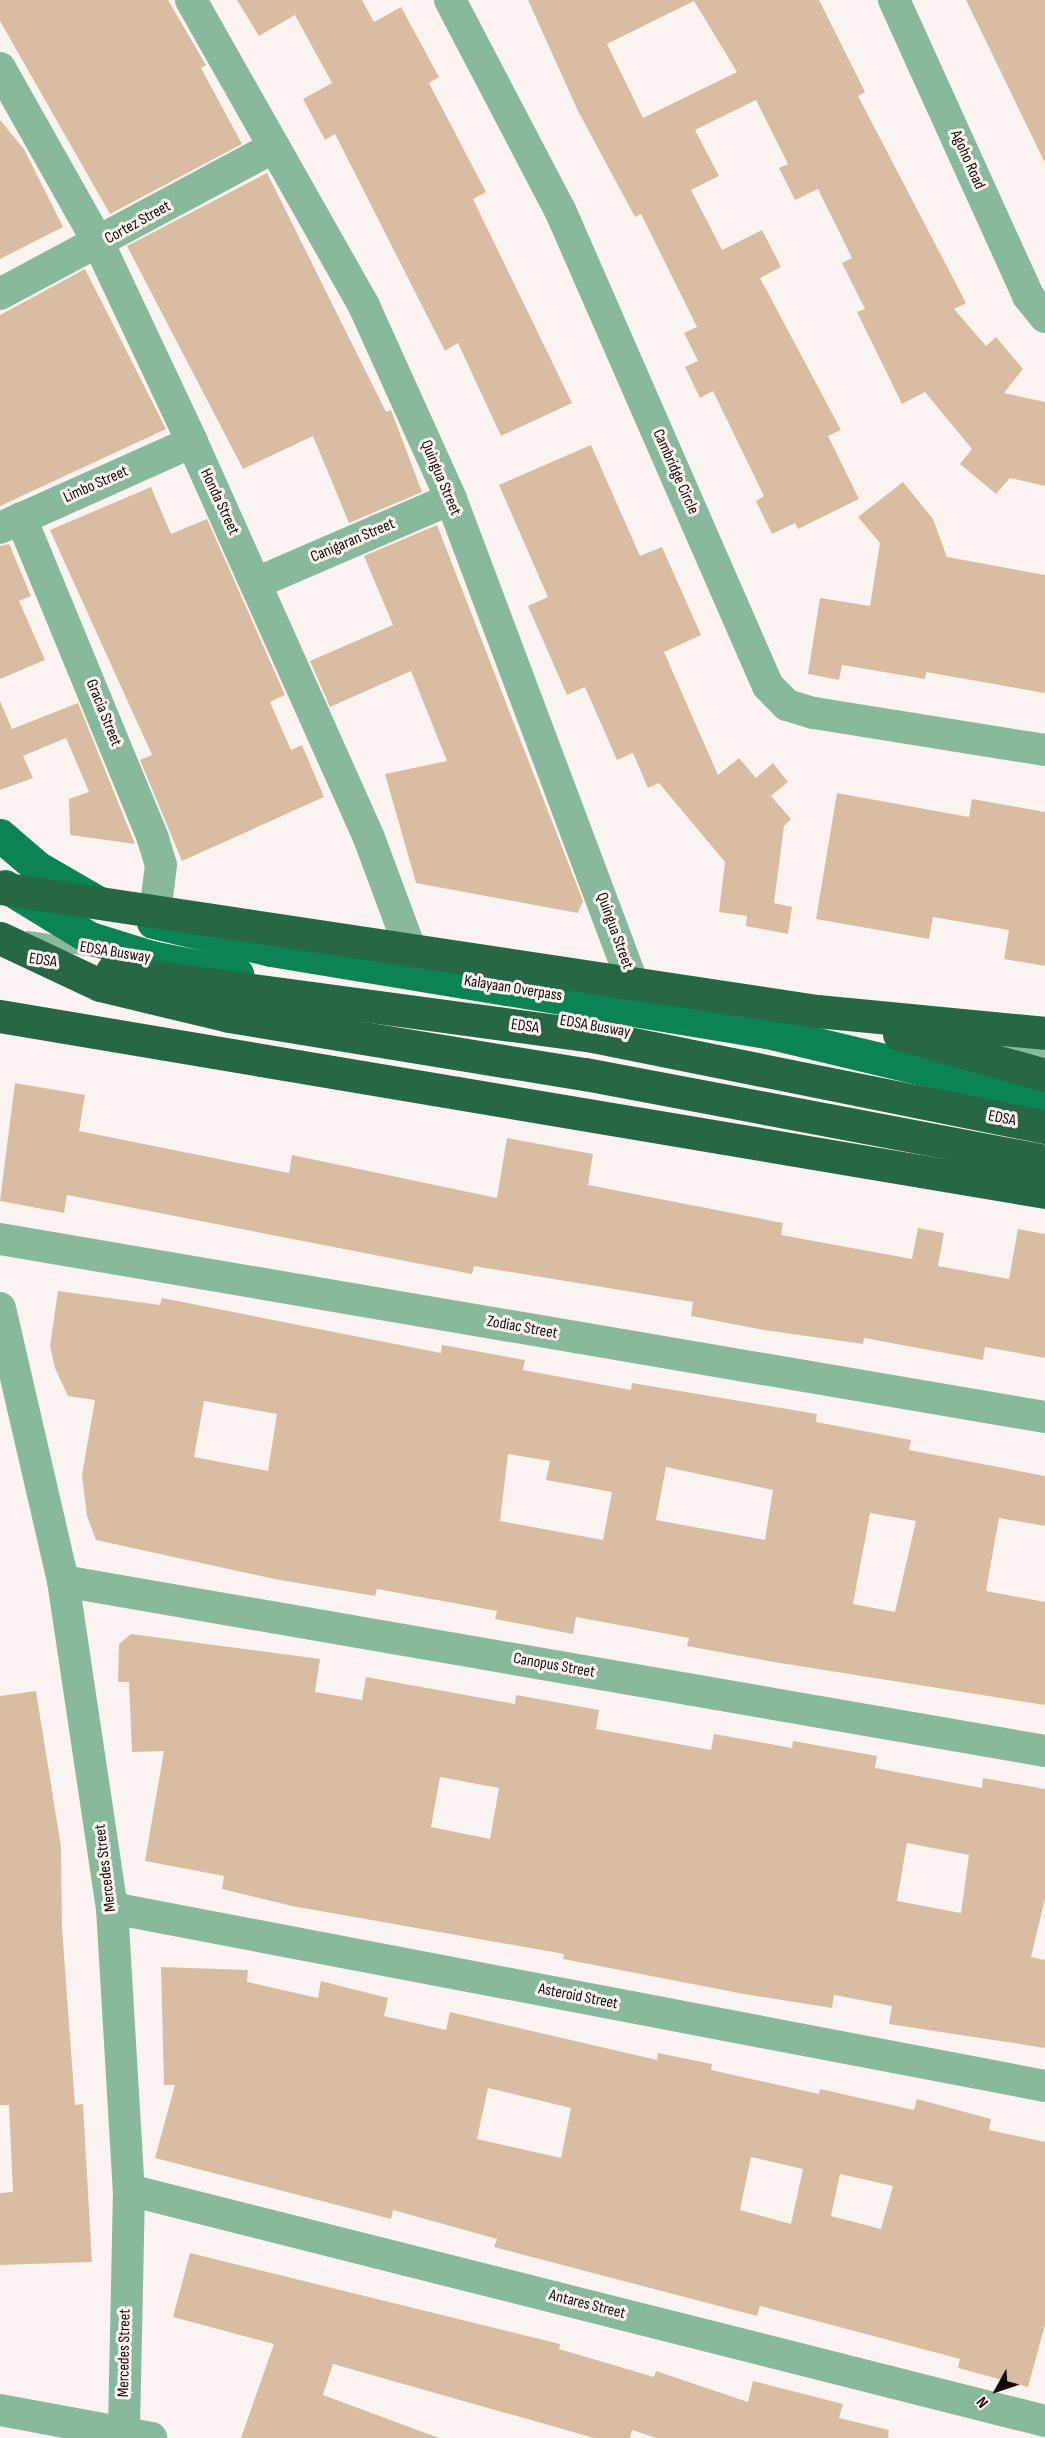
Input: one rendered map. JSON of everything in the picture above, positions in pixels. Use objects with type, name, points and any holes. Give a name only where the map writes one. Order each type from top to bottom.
[{"type":"highway","points":[[0,888],[48,899],[410,948],[817,1011],[1045,1033]]},
{"type":"highway","points":[[0,900],[48,899]]},
{"type":"highway","points":[[0,937],[52,967],[153,1000],[585,1074],[1045,1161]]},
{"type":"highway","name":"EDSA","points":[[0,956],[593,1036],[1045,1127]]},
{"type":"highway","points":[[817,1011],[1045,1075]]},
{"type":"highway","points":[[0,1016],[1045,1192]]},
{"type":"main road","name":"Kalayaan Overpass","points":[[0,836],[45,872],[103,905],[193,933],[767,1032],[1045,1098]]},
{"type":"main road","points":[[0,863],[48,899]]},
{"type":"main road","points":[[0,882],[90,938],[151,957],[759,1073],[1045,1135]]},
{"type":"street","name":"Quingua Street","points":[[191,0],[364,306],[450,499],[632,981]]},
{"type":"street","name":"Cambridge Circle","points":[[450,0],[560,210],[768,686],[787,705],[814,713],[1045,750]]},
{"type":"street","name":"Agoho Road","points":[[894,0],[1028,296],[1045,317]]},
{"type":"street","name":"Honda Street","points":[[0,68],[99,244],[192,442],[369,838],[410,948]]},
{"type":"street","name":"Cortez Street","points":[[0,294],[99,244],[274,147]]},
{"type":"street","name":"Limbo Street","points":[[11,523],[192,442]]},
{"type":"street","name":"Canigaran Street","points":[[256,583],[450,499]]},
{"type":"street","name":"Gracia Street","points":[[11,523],[153,839],[161,865],[155,914]]},
{"type":"street","name":"Zodiac Street","points":[[0,1239],[1045,1417]]},
{"type":"street","name":"Mercedes Street","points":[[0,1308],[63,1581],[112,1908],[129,2190],[133,2435]]},
{"type":"street","name":"Canopus Street","points":[[63,1581],[1045,1751]]},
{"type":"street","name":"Asteroid Street","points":[[112,1908],[1045,2086]]},
{"type":"street","name":"Antares Street","points":[[129,2190],[1045,2421]]},
{"type":"street","points":[[0,2410],[133,2435]]},
{"type":"lane","points":[[0,893],[48,899]]},
{"type":"lane","name":"EDSA Busway","points":[[0,937],[594,1026],[1045,1113]]},
{"type":"lane","points":[[817,1011],[1045,1054]]},
{"type":"building","points":[[0,0],[168,0],[206,65],[201,68],[242,144],[110,214],[0,21]]},
{"type":"building","points":[[237,0],[362,0],[374,22],[401,7],[439,77],[429,83],[486,192],[473,199],[572,403],[501,436],[458,343],[445,351],[335,134],[325,140],[303,99],[332,83],[295,15],[259,36]]},
{"type":"building","points":[[528,0],[819,0],[865,92],[858,96],[966,303],[954,309],[986,346],[996,337],[1023,369],[1004,393],[1045,402],[1045,486],[1010,478],[996,494],[960,464],[972,449],[925,392],[902,404],[857,312],[865,309],[842,263],[852,258],[818,189],[795,200],[779,168],[788,164],[756,100],[695,130],[719,176],[691,190],[722,250],[762,230],[781,267],[760,278],[841,430],[828,436],[859,499],[798,529],[795,523],[772,534],[756,501],[764,496],[713,391],[700,398],[685,367],[698,361],[684,333],[697,327],[641,214],[635,217],[578,111]],"holes":[[[694,1],[737,72],[643,118],[607,44]]]},
{"type":"building","points":[[966,0],[1045,0],[1045,163]]},
{"type":"building","points":[[0,120],[24,149],[63,227],[0,259]]},
{"type":"building","points":[[267,173],[386,412],[391,410],[422,492],[349,523],[313,436],[243,469],[127,246]]},
{"type":"building","points":[[85,269],[166,429],[0,506],[0,315]]},
{"type":"building","points":[[591,445],[640,556],[662,547],[701,635],[664,652],[718,775],[739,758],[756,778],[773,763],[788,782],[771,796],[791,819],[784,826],[774,903],[792,907],[788,934],[746,926],[747,916],[719,912],[725,862],[659,783],[648,788],[633,753],[617,760],[585,687],[567,695],[528,606],[548,597],[499,485]]},
{"type":"building","points":[[903,482],[933,519],[947,557],[1045,575],[1045,693],[926,672],[925,679],[842,665],[839,680],[808,674],[820,598],[870,606],[880,543],[858,517]]},
{"type":"building","points":[[151,487],[171,534],[207,519],[285,695],[270,702],[291,750],[302,745],[324,797],[182,861],[140,760],[152,755],[50,530]]},
{"type":"building","points":[[437,525],[583,901],[578,913],[416,883],[385,774],[447,761],[411,671],[330,707],[310,661],[393,625],[364,556]]},
{"type":"building","points":[[9,544],[31,596],[19,601],[45,660],[0,679],[0,546]]},
{"type":"building","points":[[0,701],[12,729],[78,703],[135,844],[70,835],[69,799],[89,792],[66,738],[23,756],[33,778],[0,790]]},
{"type":"building","points":[[837,793],[969,817],[972,799],[1045,812],[1045,966],[1004,959],[1009,930],[933,917],[929,939],[816,919]]},
{"type":"building","points":[[15,1083],[85,1095],[79,1131],[289,1173],[292,1155],[497,1198],[507,1138],[593,1154],[588,1185],[783,1223],[781,1235],[912,1259],[918,1228],[944,1233],[938,1266],[1009,1279],[1018,1229],[1045,1234],[1045,1358],[985,1347],[983,1360],[864,1338],[863,1344],[764,1330],[691,1316],[693,1302],[474,1266],[472,1274],[67,1195],[64,1213],[0,1201]]},
{"type":"building","points":[[58,1291],[160,1305],[162,1298],[441,1353],[442,1345],[525,1360],[523,1370],[631,1390],[632,1383],[817,1414],[816,1422],[911,1440],[909,1450],[1045,1476],[1045,1526],[999,1518],[986,1591],[1045,1602],[1045,1705],[687,1646],[689,1638],[576,1617],[573,1634],[495,1619],[497,1611],[377,1589],[375,1596],[274,1579],[96,1540],[87,1516],[82,1475],[95,1400],[68,1396],[55,1368],[50,1346]],"holes":[[[204,1401],[277,1414],[268,1471],[194,1457]],[[508,1454],[550,1461],[546,1480],[612,1492],[603,1540],[500,1521]],[[666,1467],[773,1490],[765,1540],[656,1520]],[[870,1513],[916,1521],[895,1612],[853,1604]]]},
{"type":"building","points":[[131,1634],[320,1659],[315,1692],[362,1700],[366,1677],[515,1704],[516,1695],[599,1710],[596,1729],[711,1750],[714,1734],[792,1748],[793,1741],[877,1756],[875,1768],[982,1788],[983,1778],[1045,1789],[1045,1899],[1031,1957],[1045,1960],[1045,2048],[889,2024],[892,2006],[834,1995],[832,2008],[744,1994],[563,1959],[564,1954],[292,1906],[222,1889],[224,1876],[145,1861],[164,1751],[132,1752],[129,1682],[118,1682],[119,1644]],"holes":[[[440,1777],[499,1788],[490,1839],[431,1827]],[[907,1843],[969,1855],[961,1913],[897,1901]]]},
{"type":"building","points":[[36,1691],[61,1847],[62,1928],[75,2105],[83,2104],[92,2262],[0,2265],[0,2193],[13,2192],[9,2105],[0,2105],[0,1696]]},
{"type":"building","points":[[161,1967],[248,1970],[247,1982],[318,1998],[321,1981],[388,1998],[384,2016],[446,2030],[450,2012],[657,2060],[658,2053],[712,2064],[711,2070],[819,2094],[820,2089],[914,2110],[917,2099],[991,2119],[989,2130],[1045,2142],[1045,2325],[1028,2387],[958,2368],[960,2359],[760,2306],[757,2316],[494,2247],[497,2239],[393,2210],[391,2219],[155,2158],[175,2085],[164,2085]],"holes":[[[488,2088],[571,2108],[561,2158],[477,2139]],[[751,2157],[803,2169],[791,2224],[740,2210]],[[840,2174],[893,2186],[881,2229],[831,2216]]]},
{"type":"building","points":[[190,2253],[560,2344],[559,2349],[654,2377],[656,2371],[748,2402],[753,2381],[843,2404],[839,2418],[889,2430],[888,2438],[656,2438],[632,2430],[630,2438],[594,2438],[333,2364],[323,2395],[439,2438],[241,2438],[274,2344],[173,2317]]}]
